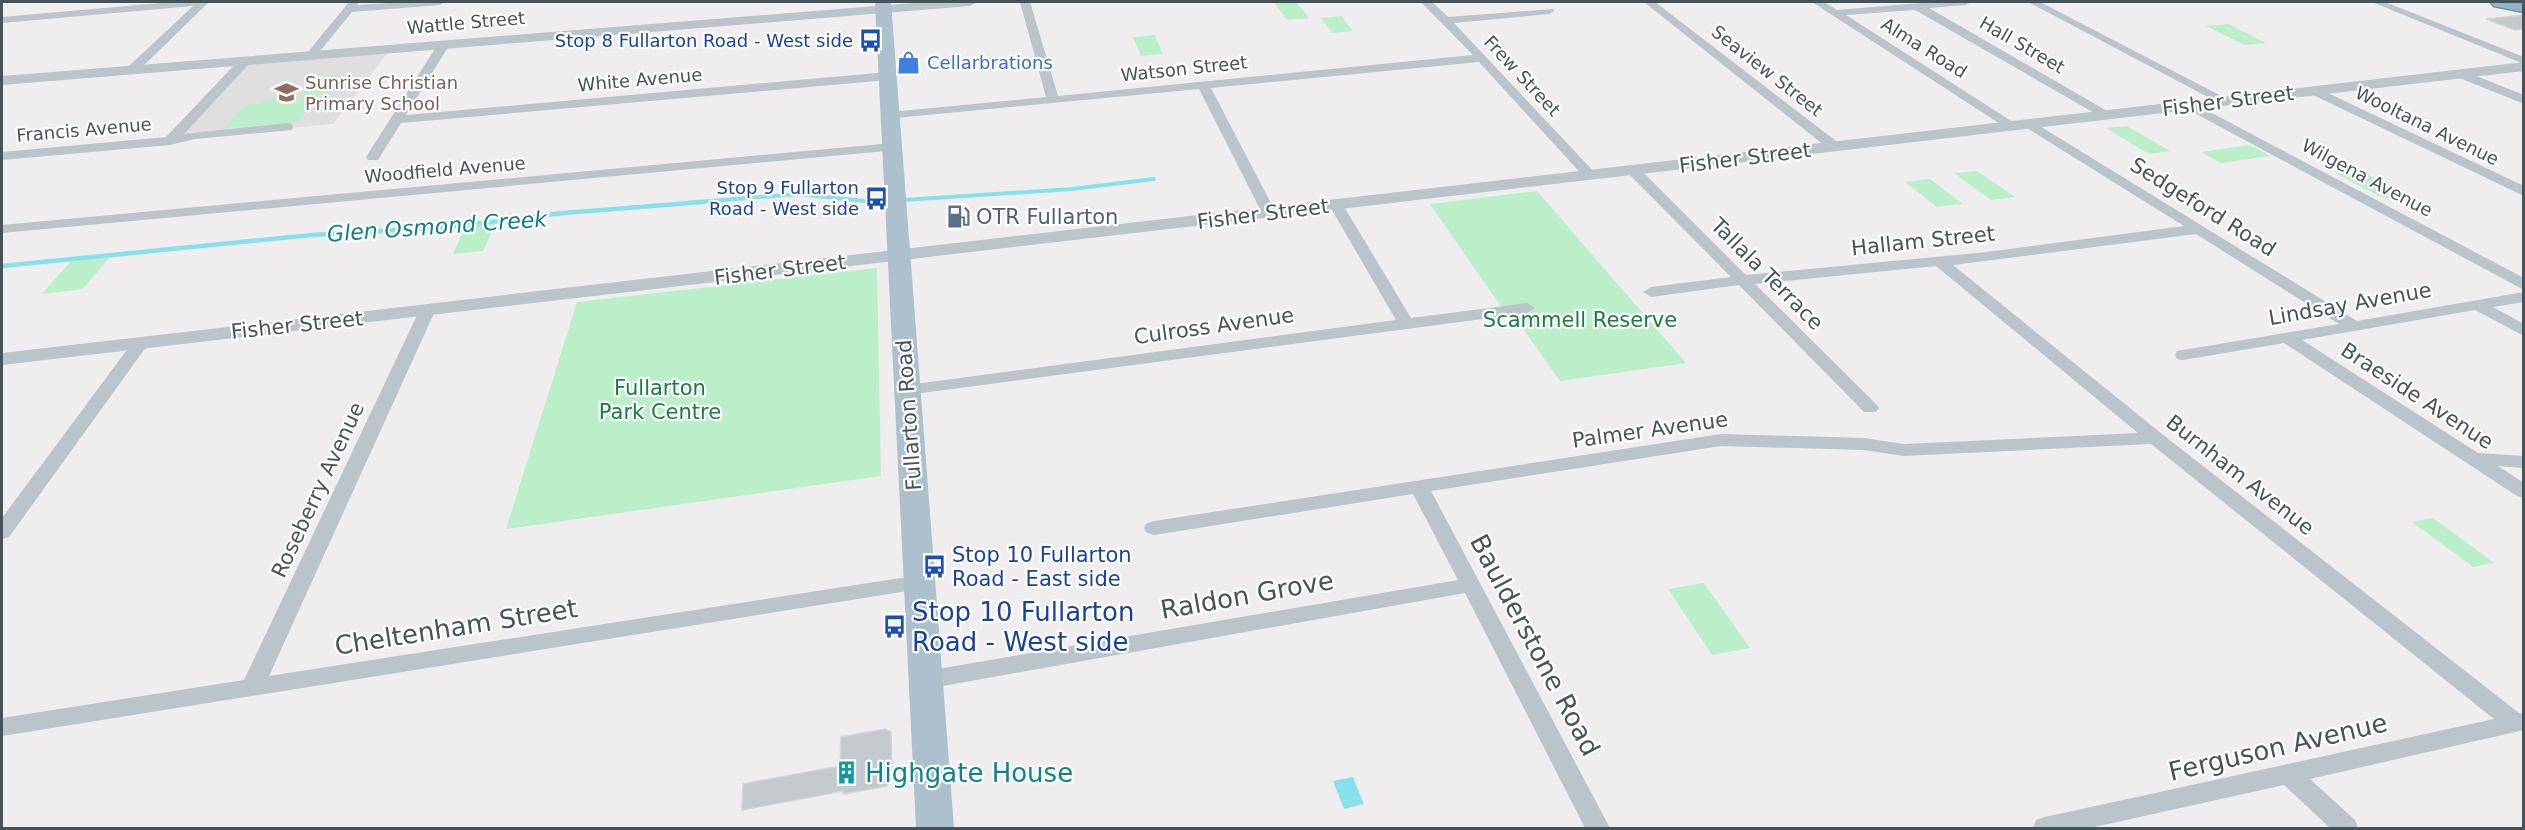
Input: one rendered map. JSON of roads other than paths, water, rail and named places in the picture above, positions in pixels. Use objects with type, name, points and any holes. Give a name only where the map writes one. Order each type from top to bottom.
[{"type":"main road","name":"Fullarton Road","points":[[883,5],[935,828]]},
{"type":"street","points":[[2,20],[204,2]]},
{"type":"street","points":[[132,70],[204,2]]},
{"type":"street","points":[[311,55],[351,5],[440,2]]},
{"type":"street","name":"Wattle Street","points":[[2,81],[883,5],[970,2]]},
{"type":"street","points":[[1025,2],[1053,100]]},
{"type":"street","name":"Frew Street","points":[[1426,2],[1482,58],[1591,176]]},
{"type":"street","name":"Seaview Street","points":[[1649,2],[1835,147]]},
{"type":"street","name":"Alma Road","points":[[1816,2],[2013,126]]},
{"type":"street","points":[[1835,13],[1966,2]]},
{"type":"street","points":[[2033,2],[2227,102]]},
{"type":"street","points":[[2377,2],[2523,61]]},
{"type":"street","name":"Hall Street","points":[[1917,6],[2108,115]]},
{"type":"street","points":[[1445,21],[1550,11]]},
{"type":"street","points":[[373,157],[444,44]]},
{"type":"street","name":"Watson Street","points":[[890,116],[1482,58]]},
{"type":"street","name":"Francis Avenue","points":[[170,141],[245,61]]},
{"type":"street","name":"Fisher Street","points":[[2,359],[2523,66]]},
{"type":"street","points":[[2461,74],[2523,100]]},
{"type":"street","name":"White Avenue","points":[[396,120],[888,76]]},
{"type":"street","points":[[1203,85],[1269,213]]},
{"type":"street","name":"Wooltana Avenue","points":[[2314,92],[2523,192]]},
{"type":"street","name":"Wilgena Avenue","points":[[2191,106],[2523,285]]},
{"type":"street","name":"Sedgeford Road","points":[[2031,124],[2354,326]]},
{"type":"street","name":"Francis Avenue","points":[[2,156],[170,141],[195,135],[287,127]]},
{"type":"street","name":"Woodfield Avenue","points":[[2,230],[892,147]]},
{"type":"street","name":"Tallala Terrace","points":[[1634,171],[1870,408]]},
{"type":"street","points":[[1336,205],[1406,323]]},
{"type":"street","name":"Hallam Street","points":[[1651,292],[1744,280],[1939,261],[2198,229]]},
{"type":"street","name":"Burnham Avenue","points":[[1939,261],[2155,438],[2519,722]]},
{"type":"street","name":"Lindsay Avenue","points":[[2183,355],[2523,297]]},
{"type":"street","points":[[2477,305],[2523,331]]},
{"type":"street","name":"Culross Avenue","points":[[907,390],[1527,308]]},
{"type":"street","name":"Roseberry Avenue","points":[[252,688],[427,311]]},
{"type":"street","name":"Braeside Avenue","points":[[2286,337],[2523,492]]},
{"type":"street","points":[[2,532],[141,343]]},
{"type":"street","name":"Palmer Avenue","points":[[1154,528],[1721,440],[1864,444],[1904,450],[2155,438]]},
{"type":"street","points":[[2472,459],[2523,462]]},
{"type":"street","name":"Baulderstone Road","points":[[1420,488],[1598,828]]},
{"type":"street","name":"Cheltenham Street","points":[[2,727],[920,582]]},
{"type":"street","name":"Raldon Grove","points":[[926,680],[1471,585]]},
{"type":"street","name":"Ferguson Avenue","points":[[2045,828],[2519,722]]},
{"type":"street","points":[[2289,774],[2346,828]]},
{"type":"water","points":[[1353,777],[1364,804],[1344,809],[1333,781]]},
{"type":"waterway","name":"Glen Osmond Creek","points":[[904,200],[1072,189],[1154,179]]},
{"type":"waterway","name":"Glen Osmond Creek","points":[[685,203],[799,194],[873,202],[870,202]]},
{"type":"waterway","name":"Glen Osmond Creek","points":[[2,266],[312,235],[449,227],[564,213],[703,202]]},
{"type":"place","name":"Stop 8 Fullarton Road - West side","points":[[871,41]]},
{"type":"place","name":"Cellarbrations","points":[[909,63]]},
{"type":"place","name":"Sunrise Christian Primary School","points":[[287,93]]},
{"type":"place","name":"Stop 9 Fullarton Road - West side","points":[[877,198]]},
{"type":"place","name":"OTR Fullarton","points":[[958,217]]},
{"type":"place","name":"Stop 10 Fullarton Road - East side","points":[[934,567]]},
{"type":"place","name":"Stop 10 Fullarton Road - West side","points":[[894,627]]},
{"type":"place","name":"Highgate House","points":[[847,773]]},
{"type":"park label","name":"Scammell Reserve","points":[[1580,320]]},
{"type":"park label","name":"Fullarton Park Centre","points":[[660,400]]}]
